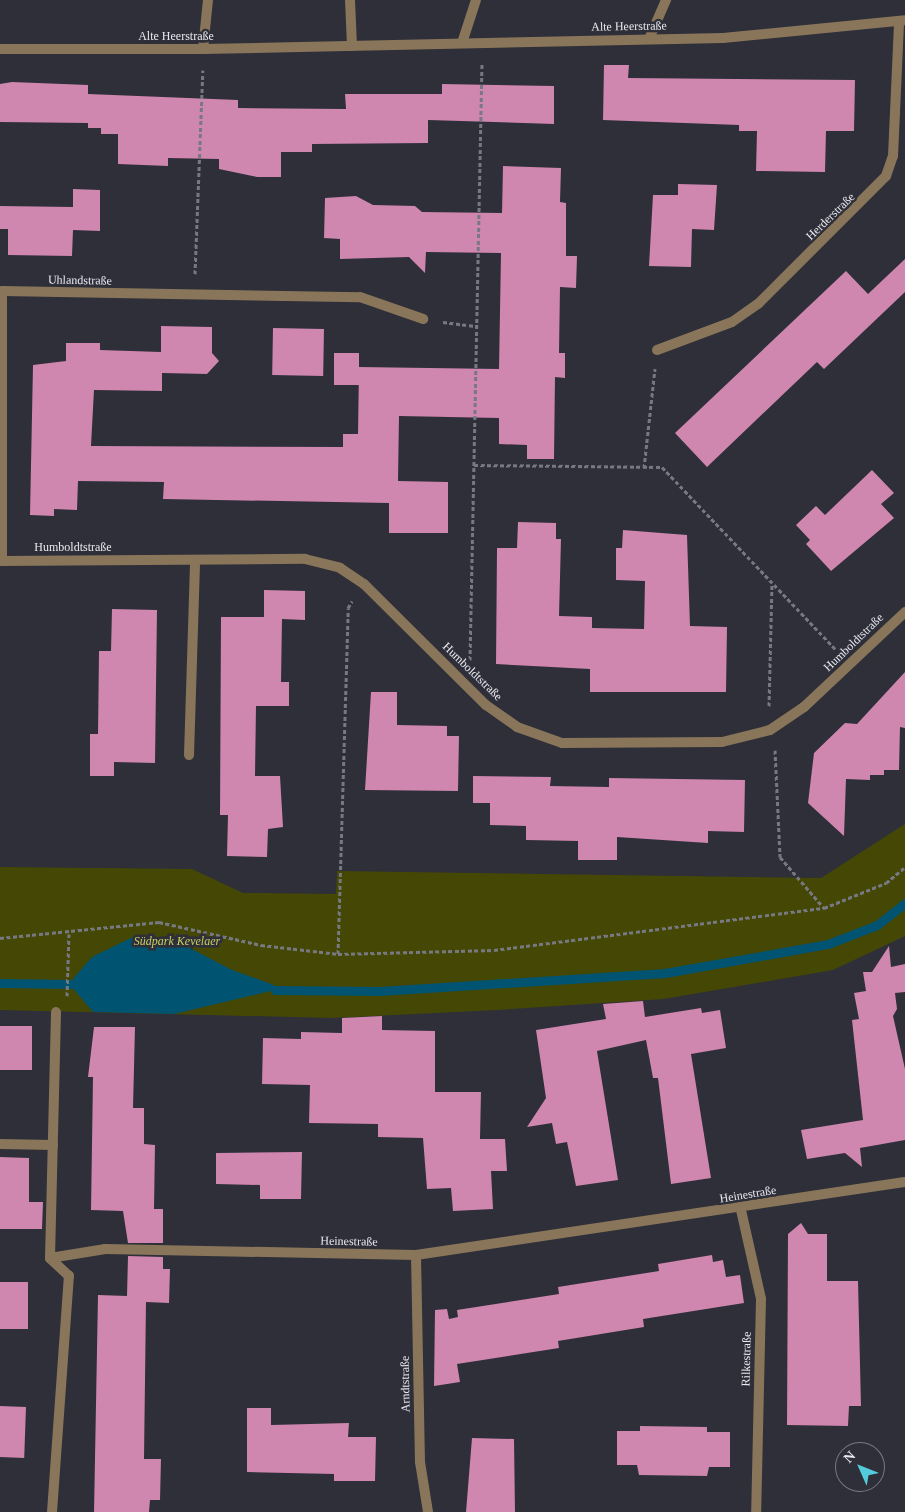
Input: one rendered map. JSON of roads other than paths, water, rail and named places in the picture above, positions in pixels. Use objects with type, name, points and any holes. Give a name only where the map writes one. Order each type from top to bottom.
[{"type":"street","points":[[203,49],[208,0]]},
{"type":"street","points":[[350,0],[352,46]]},
{"type":"street","points":[[462,43],[476,0]]},
{"type":"street","points":[[649,39],[666,0]]},
{"type":"street","name":"Alte Heerstraße","points":[[0,49],[203,49],[649,39],[790,33],[902,21]]},
{"type":"street","name":"Herderstraße","points":[[657,350],[732,322],[758,304],[886,176],[893,156],[902,21]]},
{"type":"street","name":"Uhlandstraße","points":[[1,561],[2,291],[194,296],[360,297],[423,319]]},
{"type":"street","name":"Humboldtstraße","points":[[1,561],[306,559],[340,568],[364,584],[470,689],[517,727],[562,743],[722,742],[770,730],[804,707],[905,612]]},
{"type":"street","points":[[189,755],[195,560]]},
{"type":"street","points":[[52,1512],[69,1276],[50,1258],[56,1012]]},
{"type":"street","points":[[0,1144],[53,1145]]},
{"type":"street","name":"Heinestraße","points":[[50,1258],[104,1249],[416,1255],[741,1210],[905,1182]]},
{"type":"street","name":"Rilkestraße","points":[[741,1210],[761,1299],[756,1512]]},
{"type":"street","name":"Arndtstraße","points":[[416,1255],[420,1462],[428,1512]]},
{"type":"water","points":[[133,937],[188,947],[232,970],[274,985],[275,990],[174,1014],[93,1012],[72,987],[73,979],[92,957]]},
{"type":"waterway","points":[[275,990],[379,991],[665,973],[828,944],[877,925],[905,903]]},
{"type":"waterway","points":[[0,983],[72,984]]},
{"type":"park label","name":"Südpark Kevelaer","points":[[177,942]]}]
